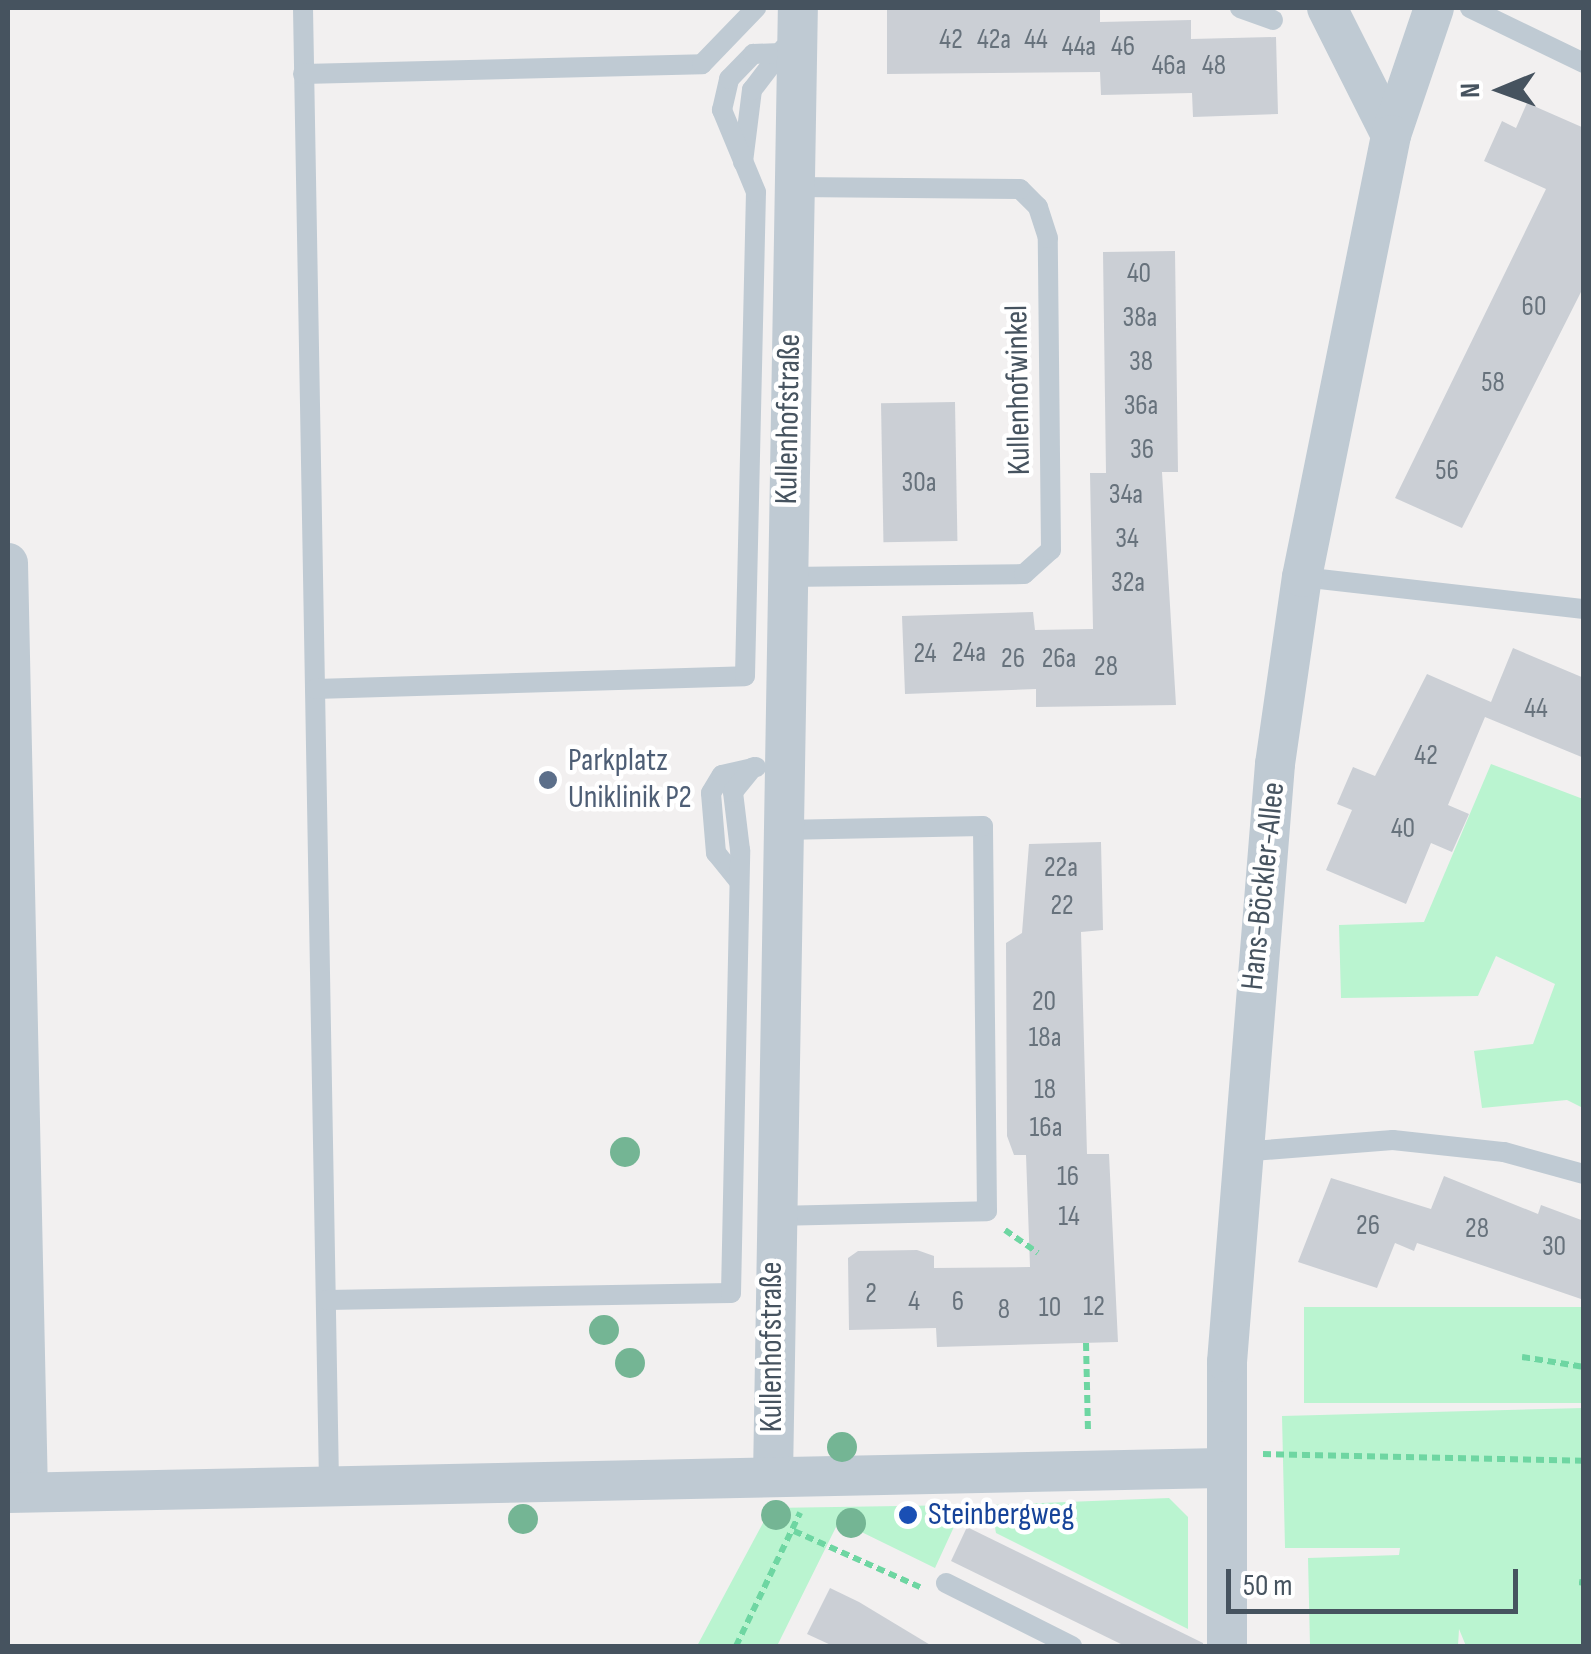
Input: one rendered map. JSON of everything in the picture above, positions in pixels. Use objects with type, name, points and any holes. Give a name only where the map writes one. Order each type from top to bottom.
[{"type":"street","points":[[1327,8],[1391,135]]},
{"type":"street","name":"Hans-Böckler-Allee","points":[[1227,1646],[1222,1460],[1239,1152],[1302,577],[1391,135],[1434,8]]},
{"type":"street","name":"Kullenhofstraße","points":[[773,1477],[772,1216],[780,830],[767,764],[786,577],[794,187],[792,29]]},
{"type":"street","points":[[8,563],[18,1492],[1088,1470],[1222,1460]]},
{"type":"lane","points":[[303,8],[329,1486]]},
{"type":"lane","points":[[303,74],[702,64],[752,22],[756,8]]},
{"type":"lane","points":[[1240,8],[1273,20]]},
{"type":"lane","points":[[1474,8],[1584,63]]},
{"type":"lane","points":[[316,689],[745,676],[756,192],[722,110],[729,79],[754,54],[792,29]]},
{"type":"lane","name":"Kullenhofwinkel","points":[[786,577],[1024,574],[1051,550],[1048,238],[1038,206],[1020,189],[794,187]]},
{"type":"lane","points":[[1302,577],[1584,609]]},
{"type":"lane","points":[[327,1300],[731,1293],[738,880],[733,792],[767,764]]},
{"type":"lane","points":[[780,830],[983,826],[987,1211]]},
{"type":"lane","points":[[1239,1152],[1393,1140],[1504,1152],[1584,1174]]},
{"type":"lane","name":"Kullenhofstraße","points":[[772,1216],[987,1211]]},
{"type":"lane","points":[[946,1583],[1072,1646]]},
{"type":"path","points":[[987,1211],[1038,1254]]},
{"type":"path","points":[[1086,1343],[1088,1470]]},
{"type":"path","points":[[1522,1357],[1584,1367]]},
{"type":"path","points":[[1222,1460],[1584,1461]]},
{"type":"path","points":[[736,1646],[794,1531],[916,1588],[946,1583]]},
{"type":"green space","points":[[1491,764],[1583,799],[1583,1108],[1567,1100],[1482,1108],[1474,1051],[1533,1044],[1555,984],[1496,956],[1478,996],[1341,998],[1339,925],[1424,922]]},
{"type":"green space","points":[[1304,1307],[1583,1307],[1583,1403],[1304,1403]]},
{"type":"green space","points":[[1583,1408],[1583,1646],[1466,1646],[1459,1629],[1458,1646],[1310,1646],[1308,1558],[1399,1555],[1400,1548],[1285,1548],[1282,1416]]},
{"type":"green space","points":[[1169,1498],[1188,1517],[1188,1629],[996,1533],[991,1505]]},
{"type":"green space","points":[[964,1505],[935,1568],[839,1521],[777,1646],[697,1646],[771,1508]]},
{"type":"building","points":[[887,8],[1100,8],[1100,22],[1191,20],[1191,39],[1276,37],[1278,114],[1193,117],[1192,93],[1101,95],[1100,72],[887,74]]},
{"type":"building","points":[[1527,103],[1584,128],[1584,286],[1462,528],[1395,498],[1546,189],[1484,161],[1502,121],[1516,128]]},
{"type":"building","points":[[1175,251],[1178,472],[1162,472],[1176,705],[1036,707],[1036,689],[905,694],[902,616],[1033,612],[1035,630],[1093,629],[1090,473],[1106,473],[1103,252]]},
{"type":"building","points":[[955,402],[957,541],[883,542],[881,403]]},
{"type":"building","points":[[1513,648],[1584,678],[1584,758],[1485,717],[1448,805],[1469,814],[1452,852],[1431,843],[1406,904],[1326,870],[1352,810],[1337,804],[1353,767],[1375,776],[1427,674],[1491,702]]},
{"type":"building","points":[[1101,842],[1103,930],[1081,932],[1087,1154],[1109,1154],[1118,1342],[937,1347],[936,1328],[849,1330],[848,1258],[858,1251],[917,1250],[934,1256],[934,1268],[1030,1267],[1026,1155],[1014,1155],[1007,1136],[1006,943],[1022,933],[1029,844]]},
{"type":"building","points":[[1444,1176],[1538,1214],[1541,1205],[1584,1221],[1584,1300],[1417,1243],[1414,1251],[1395,1243],[1377,1288],[1298,1262],[1331,1178],[1431,1209]]},
{"type":"building","points":[[967,1527],[1203,1646],[1125,1646],[951,1561]]},
{"type":"building","points":[[830,1588],[932,1646],[833,1646],[807,1634]]},
{"type":"place","name":"Parkplatz Uniklinik P2","points":[[548,780]]},
{"type":"place","name":"Steinbergweg","points":[[908,1515]]}]
